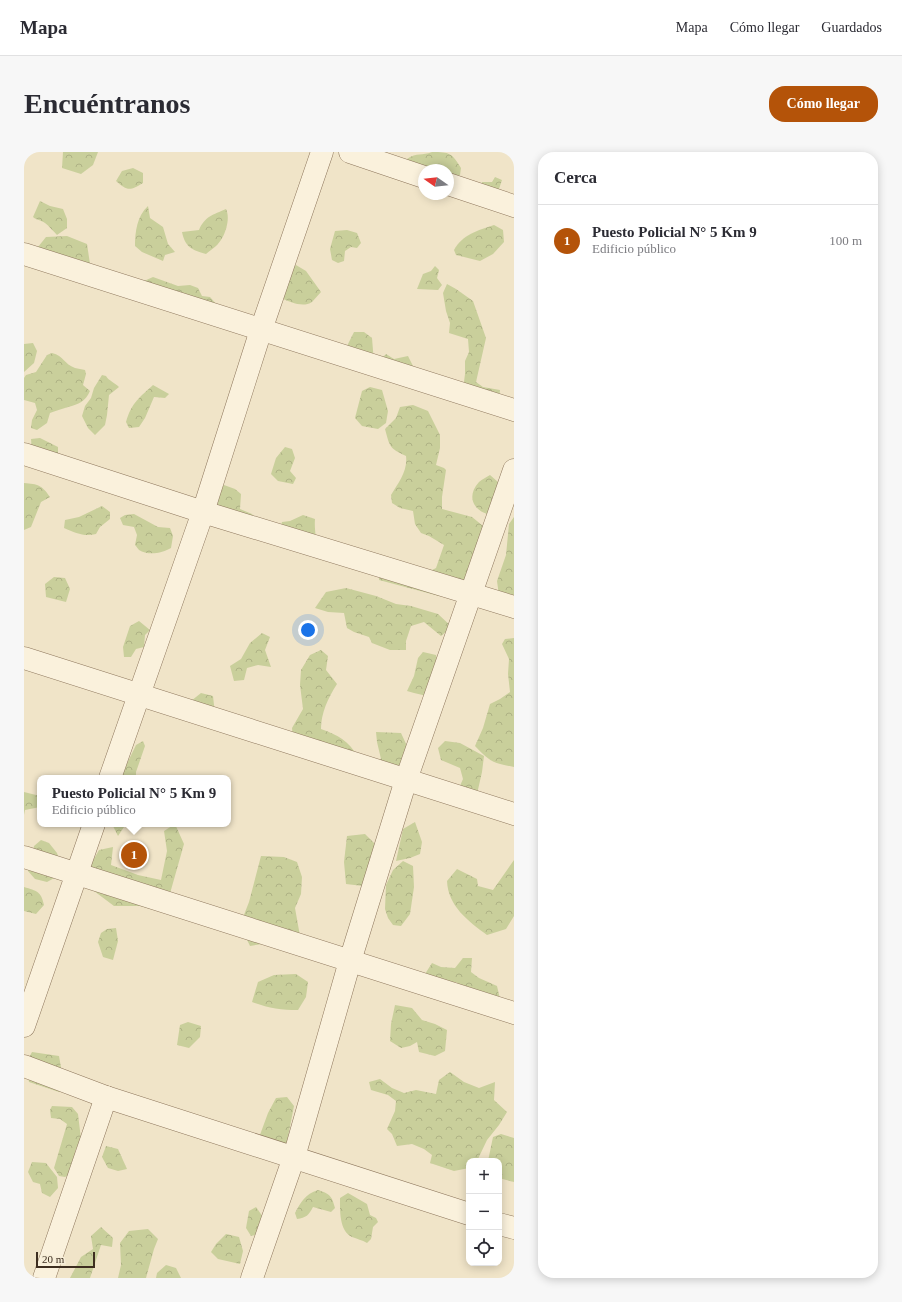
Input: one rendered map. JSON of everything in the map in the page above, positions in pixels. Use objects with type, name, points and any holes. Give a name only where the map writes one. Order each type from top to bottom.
[{"type":"street","points":[[111,775],[203,512],[261,330],[322,152]]},
{"type":"street","points":[[350,152],[418,174]]},
{"type":"street","points":[[454,186],[514,206]]},
{"type":"street","points":[[24,254],[514,410]]},
{"type":"street","points":[[24,454],[203,512],[514,607]]},
{"type":"street","points":[[252,1278],[294,1157],[350,961],[406,780],[514,470]]},
{"type":"street","points":[[24,658],[514,814]]},
{"type":"street","points":[[24,1026],[93,827]]},
{"type":"street","points":[[24,857],[514,1013]]},
{"type":"street","points":[[24,1066],[106,1097],[466,1213]]},
{"type":"street","points":[[44,1278],[106,1097]]},
{"type":"street","points":[[502,1225],[514,1228]]},
{"type":"green space","points":[[63,152],[98,152],[93,165],[81,174],[62,168]]},
{"type":"green space","points":[[432,152],[443,152],[450,154],[461,168],[460,175],[454,178],[454,164],[418,164],[418,168],[409,166],[407,159]]},
{"type":"green space","points":[[133,168],[143,173],[143,183],[132,189],[123,187],[116,181],[122,171]]},
{"type":"green space","points":[[495,177],[502,180],[499,194],[480,192],[482,182],[492,182]]},
{"type":"green space","points":[[40,201],[50,206],[63,209],[67,219],[67,228],[57,235],[45,223],[33,217]]},
{"type":"green space","points":[[148,206],[150,218],[163,227],[168,244],[175,252],[165,255],[163,261],[142,252],[135,246],[137,224],[141,214]]},
{"type":"green space","points":[[226,209],[228,218],[226,228],[222,238],[215,247],[206,254],[193,249],[187,244],[182,232],[199,230],[201,225],[207,219]]},
{"type":"green space","points":[[494,225],[503,230],[504,242],[493,254],[480,261],[456,255],[454,250],[461,240],[476,231]]},
{"type":"green space","points":[[347,230],[357,233],[361,243],[357,248],[351,247],[345,251],[344,261],[338,263],[332,260],[330,249],[335,231]]},
{"type":"green space","points":[[67,236],[87,244],[90,264],[38,247],[46,237]]},
{"type":"green space","points":[[296,265],[306,271],[321,292],[312,302],[308,304],[296,304],[281,298],[286,272]]},
{"type":"green space","points":[[435,266],[439,270],[437,278],[442,285],[438,290],[417,289],[423,274],[431,271]]},
{"type":"green space","points":[[153,277],[178,286],[190,285],[198,288],[202,296],[210,297],[217,305],[144,292],[144,281]]},
{"type":"green space","points":[[447,284],[473,301],[486,338],[476,382],[483,387],[500,390],[498,407],[463,389],[465,361],[469,352],[468,339],[449,333],[450,323],[443,293]]},
{"type":"green space","points":[[354,332],[364,332],[372,338],[374,363],[342,356]]},
{"type":"green space","points":[[33,343],[37,351],[34,363],[24,372],[24,344]]},
{"type":"green space","points":[[52,353],[59,356],[71,366],[85,370],[86,374],[83,385],[90,391],[86,398],[81,402],[50,413],[47,423],[37,430],[31,428],[32,420],[37,410],[35,403],[24,400],[24,378],[26,375],[36,372],[47,355]]},
{"type":"green space","points":[[386,354],[394,359],[408,356],[413,366],[409,375],[380,360]]},
{"type":"green space","points":[[102,375],[106,376],[119,387],[109,395],[105,425],[95,435],[88,428],[82,416],[85,406],[91,398],[94,388]]},
{"type":"green space","points":[[153,385],[169,394],[165,398],[154,397],[145,418],[139,427],[129,428],[126,422],[130,410],[136,401]]},
{"type":"green space","points":[[370,387],[382,390],[388,411],[386,423],[378,429],[362,426],[355,418],[362,391]]},
{"type":"green space","points":[[413,405],[428,411],[440,435],[440,448],[436,465],[446,470],[442,497],[442,509],[472,517],[488,530],[457,597],[439,596],[379,580],[381,565],[426,573],[436,568],[444,545],[421,533],[415,524],[413,511],[400,508],[392,503],[391,495],[404,472],[406,456],[393,449],[388,440],[385,429],[396,418],[400,407]]},
{"type":"green space","points":[[40,438],[58,447],[58,455],[32,451],[31,439]]},
{"type":"green space","points":[[285,447],[292,449],[295,458],[290,471],[296,478],[293,484],[278,481],[271,474],[276,458]]},
{"type":"green space","points":[[490,475],[498,482],[487,514],[478,509],[472,497],[475,487],[479,482]]},
{"type":"green space","points":[[24,483],[39,486],[45,490],[50,497],[41,502],[31,527],[24,530]]},
{"type":"green space","points":[[224,485],[235,489],[241,494],[240,509],[252,514],[258,522],[225,512],[216,502],[218,491]]},
{"type":"green space","points":[[102,506],[110,512],[110,519],[100,527],[96,534],[84,535],[64,528],[65,520],[79,517]]},
{"type":"green space","points":[[134,514],[158,527],[170,528],[173,536],[171,548],[155,553],[147,553],[139,550],[135,545],[137,535],[134,527],[123,525],[120,518],[125,515]]},
{"type":"green space","points":[[303,515],[315,519],[316,550],[305,555],[277,537],[282,522],[290,521]]},
{"type":"green space","points":[[514,517],[514,597],[500,603],[497,581],[506,555],[509,524]]},
{"type":"green space","points":[[54,577],[65,578],[70,589],[66,602],[46,597],[45,584]]},
{"type":"green space","points":[[346,588],[376,596],[396,604],[411,606],[438,614],[452,627],[441,636],[424,622],[411,626],[406,641],[406,650],[390,650],[372,643],[369,637],[347,628],[344,613],[328,612],[315,608],[326,592]]},
{"type":"green space","points":[[139,621],[150,630],[145,635],[144,647],[136,649],[131,657],[124,657],[123,647],[130,626]]},
{"type":"green space","points":[[262,633],[270,637],[265,650],[271,667],[258,665],[247,668],[244,680],[234,681],[230,666],[241,659],[250,643]]},
{"type":"green space","points":[[514,638],[514,767],[492,761],[475,746],[483,728],[490,704],[510,692],[508,674],[509,659],[502,644],[505,639]]},
{"type":"green space","points":[[321,650],[328,656],[326,670],[337,684],[322,717],[321,729],[342,739],[355,751],[358,757],[371,760],[381,759],[376,732],[401,733],[408,748],[403,767],[336,768],[308,759],[293,738],[292,728],[303,709],[300,685],[301,670],[310,655]]},
{"type":"green space","points":[[423,652],[436,655],[440,669],[427,696],[407,691],[414,676],[418,658]]},
{"type":"green space","points":[[201,693],[213,696],[215,714],[191,701]]},
{"type":"green space","points":[[143,741],[145,746],[136,775],[121,775],[136,745]]},
{"type":"green space","points":[[445,741],[460,743],[484,756],[477,794],[459,788],[463,779],[460,768],[441,760],[438,748]]},
{"type":"green space","points":[[24,792],[37,795],[37,808],[25,810],[24,815]]},
{"type":"green space","points":[[415,822],[422,842],[420,854],[396,861],[403,829]]},
{"type":"green space","points":[[114,827],[124,827],[118,836]]},
{"type":"green space","points":[[170,827],[176,827],[184,844],[169,897],[170,914],[140,906],[114,906],[94,891],[89,884],[91,864],[99,850],[113,847],[111,865],[138,875],[161,880],[167,851],[164,831]]},
{"type":"green space","points":[[365,834],[375,844],[363,886],[346,884],[344,862],[347,836]]},
{"type":"green space","points":[[41,840],[49,843],[57,853],[61,866],[58,876],[47,882],[35,879],[28,871],[34,846]]},
{"type":"green space","points":[[261,856],[284,857],[297,862],[302,877],[301,894],[295,908],[300,936],[250,946],[240,925],[249,902]]},
{"type":"green space","points":[[514,860],[514,916],[506,929],[487,935],[460,912],[451,898],[447,881],[457,869],[477,879],[478,886],[493,890]]},
{"type":"green space","points":[[403,861],[413,866],[414,887],[410,914],[401,926],[393,925],[388,918],[385,909],[386,885],[393,870]]},
{"type":"green space","points":[[24,887],[40,894],[44,905],[36,914],[24,911]]},
{"type":"green space","points":[[116,928],[118,941],[113,960],[103,957],[98,942],[101,933],[107,929]]},
{"type":"green space","points":[[463,958],[472,958],[471,972],[479,978],[497,986],[500,999],[494,1011],[479,1014],[468,1006],[465,989],[456,982],[444,990],[437,1000],[426,997],[425,974],[432,963],[441,967],[455,968]]},
{"type":"green space","points":[[296,974],[308,982],[306,997],[298,1010],[286,1010],[252,1002],[258,982],[274,975]]},
{"type":"green space","points":[[395,1005],[412,1008],[422,1020],[447,1030],[445,1051],[435,1056],[419,1052],[417,1042],[410,1046],[401,1048],[390,1041],[391,1024]]},
{"type":"green space","points":[[188,1022],[201,1026],[200,1037],[189,1048],[177,1045],[180,1025]]},
{"type":"green space","points":[[32,1052],[59,1056],[62,1073],[67,1085],[59,1092],[29,1082],[27,1066]]},
{"type":"green space","points":[[450,1072],[464,1082],[479,1088],[495,1082],[494,1100],[507,1112],[487,1140],[478,1158],[466,1158],[466,1169],[454,1171],[430,1163],[432,1155],[424,1149],[412,1144],[397,1146],[392,1134],[387,1129],[395,1111],[396,1101],[388,1095],[371,1090],[369,1082],[380,1079],[392,1088],[404,1093],[416,1090],[436,1094],[439,1080]]},
{"type":"green space","points":[[287,1097],[294,1106],[287,1142],[281,1155],[262,1159],[244,1152],[257,1143],[268,1113],[276,1098]]},
{"type":"green space","points":[[52,1106],[72,1107],[78,1114],[81,1139],[75,1151],[74,1172],[65,1177],[59,1176],[54,1168],[67,1124],[60,1119],[51,1118],[50,1110]]},
{"type":"green space","points":[[501,1134],[514,1138],[514,1182],[502,1179],[502,1158],[489,1158],[493,1137]]},
{"type":"green space","points":[[106,1146],[118,1149],[127,1169],[118,1171],[108,1168],[102,1157]]},
{"type":"green space","points":[[32,1162],[46,1163],[57,1177],[58,1188],[50,1197],[42,1193],[40,1184],[33,1182],[28,1172]]},
{"type":"green space","points":[[318,1190],[330,1196],[335,1208],[331,1212],[313,1207],[307,1216],[297,1219],[295,1213],[301,1202],[307,1196]]},
{"type":"green space","points":[[348,1193],[367,1204],[370,1215],[376,1218],[378,1222],[373,1227],[371,1239],[367,1243],[352,1237],[342,1225],[340,1198]]},
{"type":"green space","points":[[256,1207],[263,1217],[259,1234],[251,1236],[246,1228],[249,1211]]},
{"type":"green space","points":[[101,1227],[113,1238],[112,1247],[101,1245],[90,1278],[70,1278],[81,1257],[93,1249],[91,1236]]},
{"type":"green space","points":[[148,1229],[158,1239],[146,1278],[118,1278],[121,1265],[120,1243],[129,1231]]},
{"type":"green space","points":[[226,1234],[239,1237],[243,1251],[240,1264],[218,1259],[211,1252],[216,1244]]},
{"type":"green space","points":[[166,1265],[176,1268],[181,1278],[156,1278],[157,1273]]},
{"type":"place","name":"Puesto Policial N° 5 Km 9","points":[[134,855]]}]
